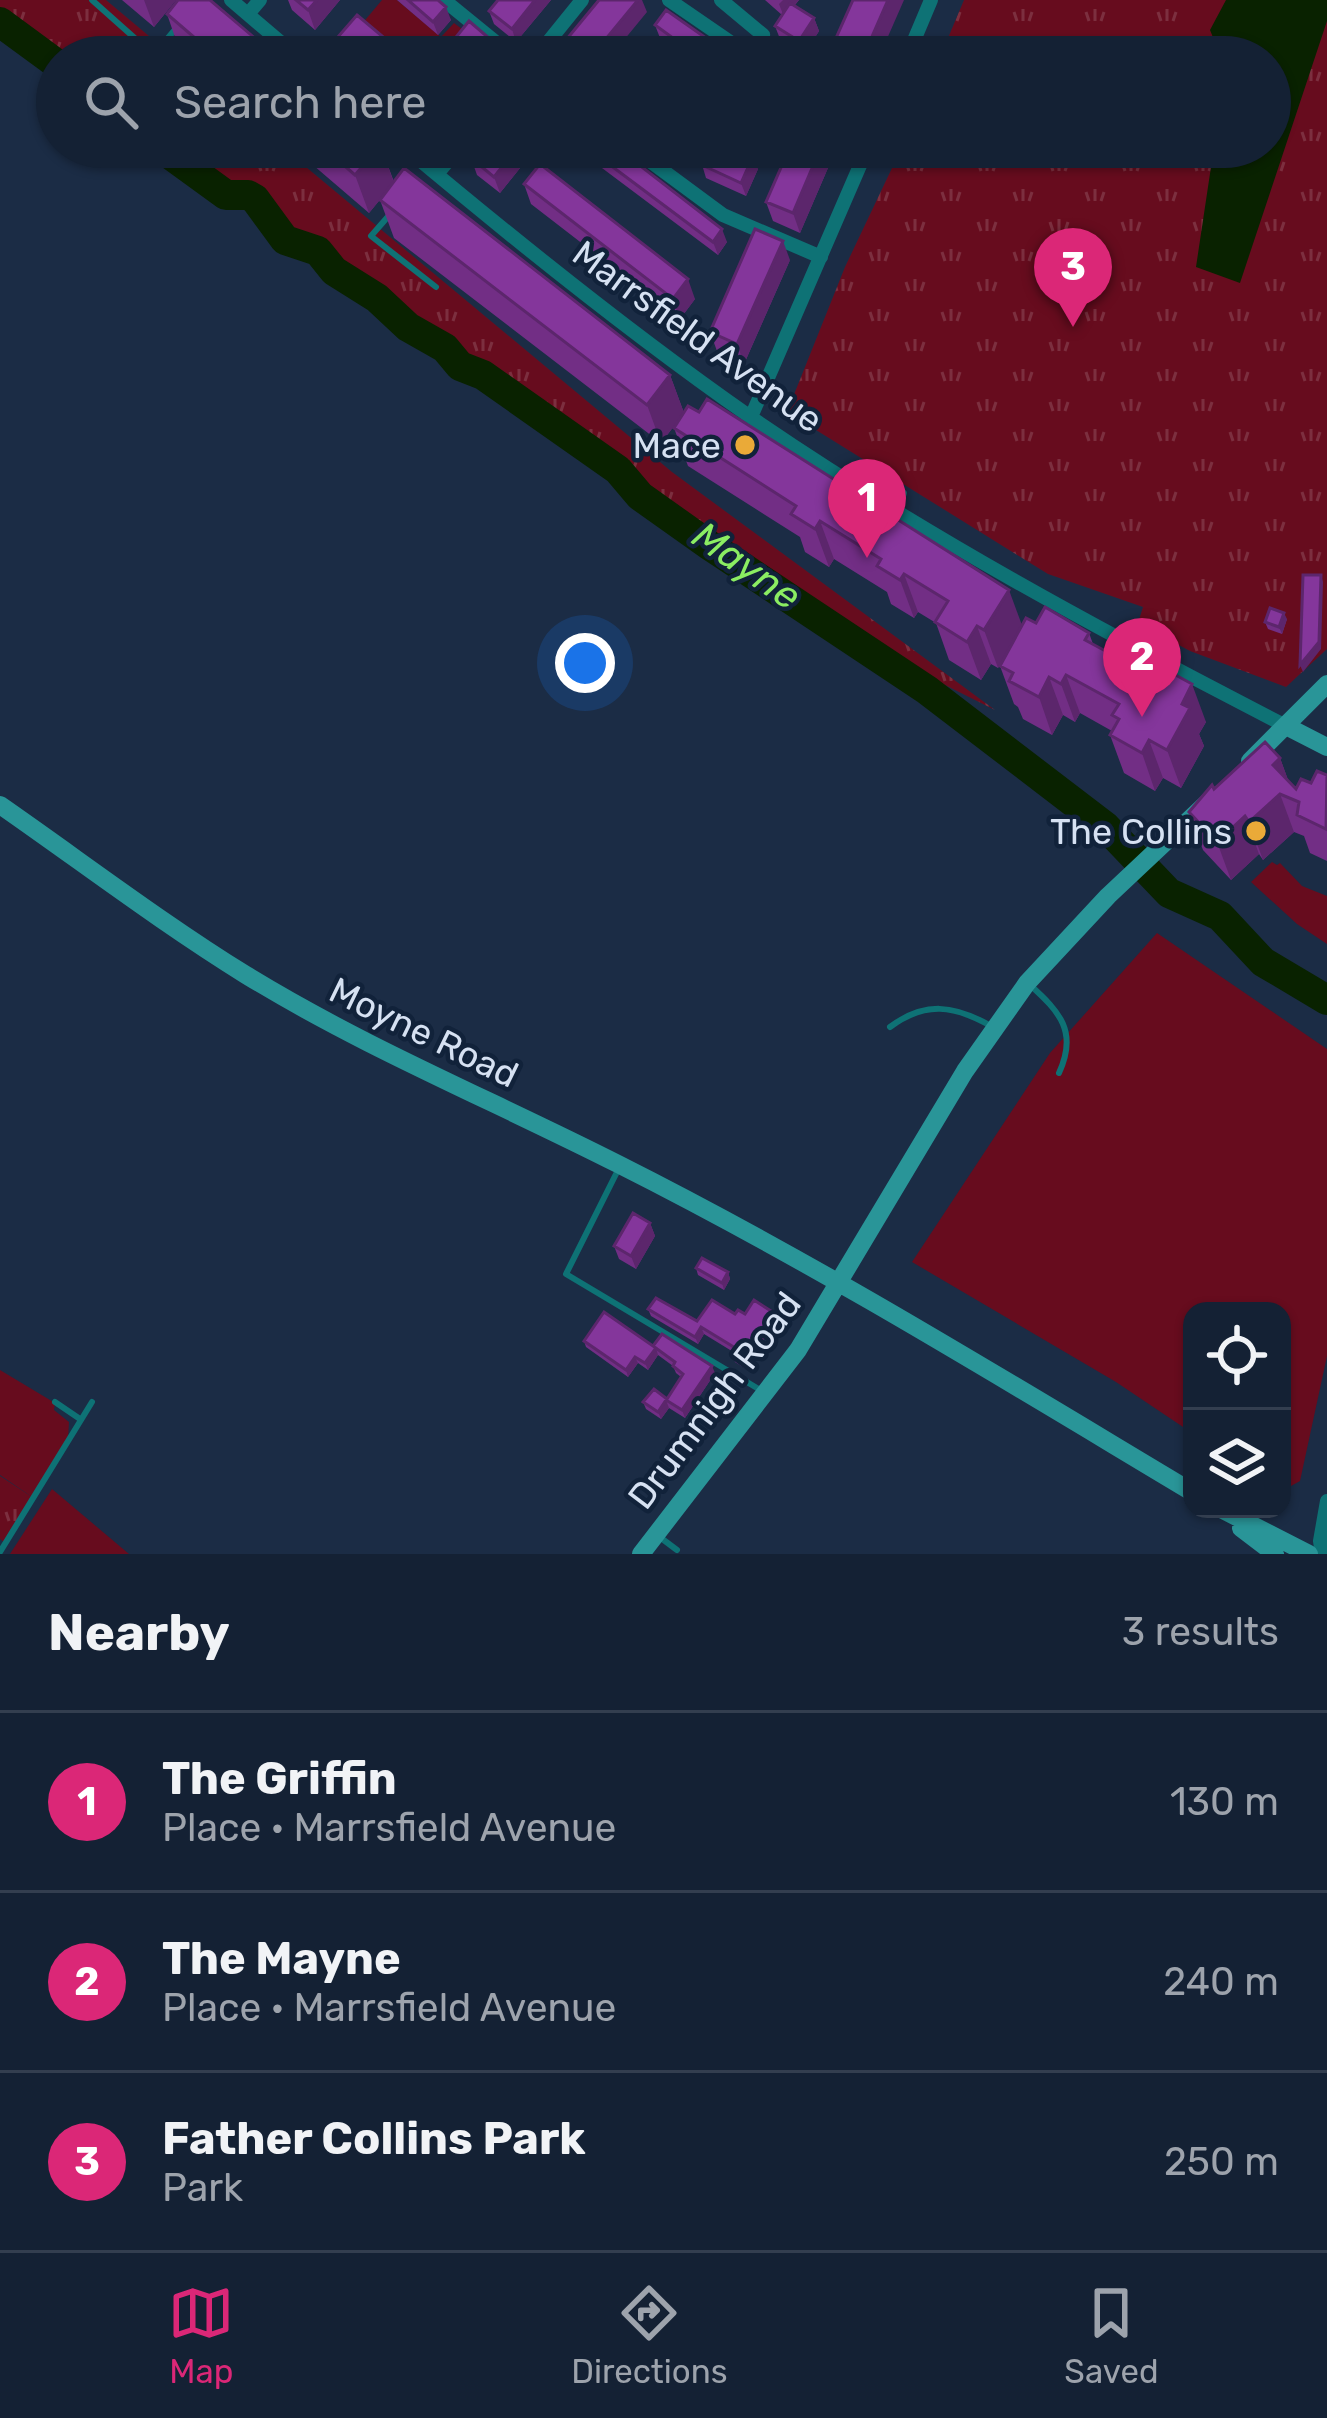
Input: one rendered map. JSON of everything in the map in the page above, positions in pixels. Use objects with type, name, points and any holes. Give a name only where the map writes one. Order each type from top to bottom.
[{"type":"main road","name":"Drumnigh Road","points":[[641,1554],[767,1394],[839,1285],[994,1028],[1027,983],[1108,896],[1327,684]]},
{"type":"main road","points":[[1286,726],[1327,747]]},
{"type":"main road","name":"Moyne Road","points":[[0,806],[289,1000],[417,1069],[621,1165],[839,1285],[1183,1487]]},
{"type":"main road","points":[[1231,1518],[1275,1554]]},
{"type":"main road","points":[[1238,1518],[1309,1554]]},
{"type":"street","points":[[231,0],[274,36]]},
{"type":"street","points":[[248,14],[260,0]]},
{"type":"street","points":[[444,0],[488,36]]},
{"type":"street","points":[[553,36],[582,0]]},
{"type":"street","points":[[669,0],[722,36]]},
{"type":"street","points":[[697,19],[717,0],[762,36]]},
{"type":"street","points":[[916,36],[931,0]]},
{"type":"street","name":"Marrsfield Avenue","points":[[429,168],[524,247],[751,417],[898,511],[1121,641],[1286,726]]},
{"type":"street","points":[[433,171],[436,168]]},
{"type":"street","points":[[659,168],[723,215],[821,257]]},
{"type":"street","points":[[751,417],[859,168]]},
{"type":"street","points":[[1322,1554],[1327,1501]]},
{"type":"lane","points":[[92,0],[131,36]]},
{"type":"lane","points":[[169,36],[184,18]]},
{"type":"lane","points":[[416,182],[433,171]]},
{"type":"lane","points":[[401,200],[371,236],[436,287]]},
{"type":"lane","points":[[1027,983],[1059,1011],[1068,1030],[1059,1073]]},
{"type":"lane","points":[[890,1027],[911,1011],[939,1006],[970,1014],[994,1028]]},
{"type":"lane","points":[[621,1165],[566,1274],[767,1394]]},
{"type":"lane","points":[[55,1402],[80,1420]]},
{"type":"lane","points":[[0,1552],[92,1402]]},
{"type":"lane","points":[[655,1534],[677,1550]]},
{"type":"green space","points":[[0,0],[106,0],[149,36],[36,36],[36,42],[0,15]]},
{"type":"green space","points":[[382,0],[397,0],[440,36],[373,36],[361,25]]},
{"type":"green space","points":[[964,0],[1327,0],[1327,649],[1286,687],[1190,651],[1138,623],[1143,607],[1048,574],[787,412],[845,267],[892,168],[1291,168],[1291,36],[949,36]]},
{"type":"green space","points":[[454,23],[471,36],[442,36]]},
{"type":"green space","points":[[205,168],[307,168],[672,472],[995,710],[923,674],[667,511]]},
{"type":"green space","points":[[1272,862],[1280,863],[1302,886],[1327,896],[1327,944],[1251,882]]},
{"type":"green space","points":[[1157,933],[1327,1049],[1327,1356],[1300,1481],[1291,1486],[1291,1302],[1183,1302],[1183,1427],[912,1262],[1050,1053]]},
{"type":"green space","points":[[0,1370],[55,1403],[54,1410],[69,1422],[68,1439],[32,1497],[0,1475]]},
{"type":"green space","points":[[0,1476],[32,1497],[5,1543],[0,1539]]},
{"type":"green space","points":[[52,1489],[129,1554],[10,1554]]},
{"type":"shaded area","points":[[1226,0],[1327,0],[1327,21],[1291,129],[1291,36],[1212,36],[1210,30]]},
{"type":"shaded area","points":[[1211,168],[1278,168],[1240,283],[1196,267]]},
{"type":"building","points":[[178,0],[210,0],[252,36],[193,36],[167,14]]},
{"type":"building","points":[[296,0],[317,0],[308,10]]},
{"type":"building","points":[[408,0],[438,0],[446,7],[433,22]]},
{"type":"building","points":[[498,0],[535,0],[512,29],[489,11]]},
{"type":"building","points":[[599,0],[638,0],[608,36],[569,36]]},
{"type":"building","points":[[853,0],[888,0],[872,36],[837,36]]},
{"type":"building","points":[[790,3],[814,18],[802,36],[791,36],[775,26]]},
{"type":"building","points":[[666,10],[703,36],[670,36],[655,25]]},
{"type":"building","points":[[357,15],[382,36],[339,36]]},
{"type":"building","points":[[469,21],[486,36],[457,36]]},
{"type":"building","points":[[404,168],[670,375],[647,405],[380,200]]},
{"type":"building","points":[[537,168],[545,168],[688,279],[673,299],[524,184]]},
{"type":"building","points":[[614,168],[643,168],[722,229],[713,242]]},
{"type":"building","points":[[708,168],[748,168],[741,183]]},
{"type":"building","points":[[781,168],[812,168],[793,213],[766,202]]},
{"type":"building","points":[[755,229],[783,241],[737,344],[710,332]]},
{"type":"building","points":[[707,399],[1009,590],[984,630],[977,626],[967,642],[935,622],[948,601],[904,574],[900,580],[877,566],[881,559],[820,521],[815,529],[791,514],[796,506],[674,428],[688,406],[699,412]]},
{"type":"building","points":[[1303,575],[1321,575],[1319,642],[1300,665]]},
{"type":"building","points":[[1045,607],[1089,633],[1085,640],[1126,662],[1156,676],[1161,667],[1192,684],[1182,704],[1190,708],[1167,750],[1149,740],[1142,753],[1110,735],[1119,719],[1112,715],[1119,704],[1066,675],[1061,684],[1049,677],[1039,697],[1009,681],[1013,673],[1000,666],[1026,618],[1036,623]]},
{"type":"building","points":[[1270,608],[1284,613],[1279,627],[1265,622]]},
{"type":"building","points":[[1265,742],[1280,758],[1273,765],[1296,789],[1301,779],[1311,783],[1317,771],[1327,775],[1326,829],[1297,815],[1299,802],[1280,794],[1249,822],[1245,816],[1217,842],[1189,812],[1212,785],[1214,789]]},
{"type":"building","points":[[633,1213],[650,1223],[631,1256],[614,1246]]},
{"type":"building","points":[[702,1258],[728,1272],[722,1283],[696,1268]]},
{"type":"building","points":[[656,1298],[697,1321],[712,1300],[735,1314],[738,1310],[745,1314],[754,1300],[774,1313],[743,1362],[733,1356],[737,1349],[701,1327],[695,1337],[648,1309]]},
{"type":"building","points":[[604,1312],[656,1348],[645,1363],[635,1357],[626,1370],[584,1341]]},
{"type":"building","points":[[662,1334],[712,1366],[682,1410],[666,1400],[658,1412],[643,1402],[654,1389],[667,1399],[683,1374],[653,1346]]},
{"type":"waterway","name":"Mayne","points":[[0,22],[36,49]]},
{"type":"waterway","name":"Mayne","points":[[189,168],[226,195],[255,199],[285,240],[318,251],[334,271],[377,298],[408,327],[445,348],[460,366],[483,375],[618,470],[640,496],[927,690],[1106,827],[1169,893],[1220,916],[1263,962],[1327,1000]]},
{"type":"place","name":"Father Collins Park","points":[[1073,327]]},
{"type":"place","name":"Mace","points":[[745,445]]},
{"type":"place","name":"The Griffin","points":[[867,558]]},
{"type":"place","name":"The Mayne","points":[[1142,717]]},
{"type":"place","name":"The Collins","points":[[1256,831]]}]
